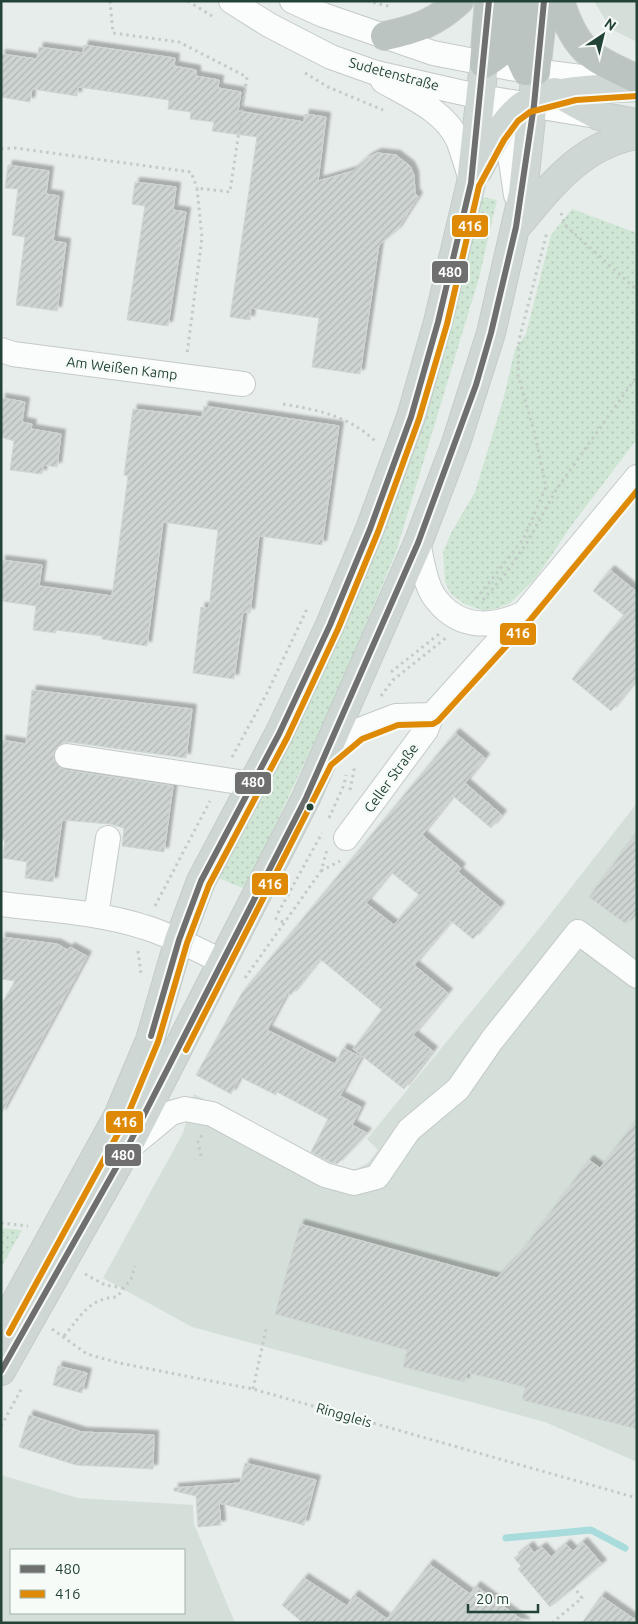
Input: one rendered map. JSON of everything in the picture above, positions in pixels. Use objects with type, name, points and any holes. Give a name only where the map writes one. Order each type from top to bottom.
[{"type":"highway","points":[[385,36],[427,25],[439,19],[459,1]]},
{"type":"highway","points":[[480,83],[489,1]]},
{"type":"highway","points":[[504,1],[519,56],[536,89]]},
{"type":"highway","points":[[480,83],[515,41],[526,24],[536,1]]},
{"type":"highway","points":[[536,89],[544,1]]},
{"type":"highway","points":[[560,1],[573,36],[583,50],[596,60],[637,79]]},
{"type":"main road","points":[[1,1329],[118,1116],[136,1079],[150,1040],[178,940],[201,880],[252,784],[330,625],[374,519],[411,417],[436,332],[471,183],[480,83]]},
{"type":"main road","points":[[471,183],[504,126],[536,89],[637,85]]},
{"type":"main road","points":[[536,89],[599,116],[637,123]]},
{"type":"main road","points":[[1,1371],[125,1152],[221,961],[260,889],[324,760],[418,543],[476,385],[491,334],[516,227],[536,89]]},
{"type":"main road","points":[[516,227],[556,180],[574,163],[608,142],[637,135]]},
{"type":"street","points":[[292,1],[323,15],[433,53],[480,83],[536,89]]},
{"type":"street","name":"Sudetenstraße","points":[[223,9],[269,25],[331,57],[363,68],[480,83]]},
{"type":"street","points":[[363,68],[432,110],[442,119],[457,138],[471,183]]},
{"type":"street","points":[[480,83],[536,89]]},
{"type":"street","points":[[480,83],[504,126],[512,162],[516,227]]},
{"type":"street","name":"Am Weißen Kamp","points":[[1,350],[13,354],[243,384]]},
{"type":"street","name":"Celler Straße","points":[[346,838],[426,730],[432,715],[524,613],[637,477]]},
{"type":"street","name":"Celler Straße","points":[[418,543],[427,580],[433,594],[445,608],[454,627],[504,622],[524,613]]},
{"type":"street","points":[[324,760],[357,731],[396,716],[432,715]]},
{"type":"street","points":[[67,756],[252,784]]},
{"type":"street","points":[[96,916],[108,838]]},
{"type":"street","points":[[1,904],[96,916],[144,927],[178,940],[221,961]]},
{"type":"street","points":[[125,1152],[170,1113],[185,1109],[212,1114],[325,1175],[354,1183],[377,1177],[409,1130],[458,1089],[492,1040],[578,932],[637,976]]},
{"type":"path","points":[[110,1],[113,33],[179,42],[247,77],[230,192],[197,188]]},
{"type":"path","points":[[188,1],[223,9]]},
{"type":"path","points":[[367,1],[400,7]]},
{"type":"path","points":[[304,72],[328,86],[386,111]]},
{"type":"path","points":[[1,149],[15,148],[191,172],[197,188],[202,238],[184,376]]},
{"type":"path","points":[[561,210],[565,225],[637,290]]},
{"type":"path","points":[[379,699],[393,680],[454,627],[523,540],[546,487],[535,435],[518,375],[519,340],[550,225]]},
{"type":"path","points":[[482,602],[512,565],[528,541],[556,490],[637,376]]},
{"type":"path","points":[[283,404],[326,411],[363,430],[375,442]]},
{"type":"path","points":[[372,450],[378,433]]},
{"type":"path","points":[[141,984],[137,946],[144,927],[268,691],[310,601]]},
{"type":"path","points":[[389,674],[454,627]]},
{"type":"path","points":[[275,918],[283,922]]},
{"type":"path","points":[[198,1132],[203,1133],[198,1142],[201,1156]]},
{"type":"path","points":[[1,1223],[36,1228]]},
{"type":"path","points":[[64,1336],[92,1302],[102,1297],[117,1297],[131,1279],[135,1266]]},
{"type":"path","points":[[85,1274],[105,1285],[124,1288]]},
{"type":"path","points":[[253,1389],[266,1329]]},
{"type":"path","name":"Ringgleis","points":[[54,1330],[88,1354],[119,1363],[253,1389],[637,1498]]},
{"type":"path","points":[[552,1623],[582,1598],[574,1587]]},
{"type":"shaded area","points":[[594,1],[637,1],[637,42],[611,29]]},
{"type":"shaded area","points":[[637,803],[637,1462],[545,1422],[192,1327],[103,1278],[183,1133],[194,1094],[340,1170],[356,1169],[368,1163],[378,1150],[367,1139],[538,930]]},
{"type":"shaded area","points":[[1,1475],[78,1498],[193,1505],[194,1524],[235,1623],[1,1623]]},
{"type":"green space","points":[[483,197],[497,200],[479,278],[396,552],[336,696],[245,889],[218,878],[419,432]]},
{"type":"green space","points":[[572,209],[637,233],[637,439],[571,526],[536,578],[510,603],[484,611],[465,604],[451,594],[445,582],[443,552],[451,533],[475,492],[504,397],[515,349],[526,334],[551,235]]},
{"type":"green space","points":[[1,1228],[22,1230],[1,1268]]},
{"type":"building","points":[[84,45],[175,58],[174,66],[196,70],[196,76],[219,80],[218,88],[241,92],[238,111],[304,122],[305,114],[326,117],[318,181],[353,171],[367,158],[377,153],[396,155],[410,166],[414,175],[415,193],[418,197],[397,230],[379,245],[360,374],[312,367],[319,318],[251,308],[250,320],[230,317],[257,137],[212,131],[214,122],[190,119],[191,112],[168,109],[169,100],[78,87],[77,96],[32,89],[30,102],[1,97],[1,54],[37,59],[39,47],[83,53]]},
{"type":"building","points":[[8,165],[49,171],[46,194],[59,196],[53,241],[66,243],[57,311],[16,305],[25,237],[12,235],[18,189],[5,188]]},
{"type":"building","points":[[135,182],[176,187],[173,210],[186,212],[168,326],[127,320],[145,206],[132,204]]},
{"type":"building","points":[[1,398],[25,402],[22,422],[32,424],[31,429],[61,434],[57,467],[43,465],[42,474],[10,470],[14,441],[1,437]]},
{"type":"building","points":[[204,406],[339,426],[322,545],[259,536],[250,613],[243,612],[234,679],[193,673],[201,607],[209,608],[218,530],[163,522],[147,646],[102,639],[102,636],[56,630],[56,633],[33,630],[36,606],[1,601],[1,560],[42,565],[39,586],[112,596],[128,476],[124,475],[133,409],[202,417]]},
{"type":"building","points":[[610,570],[637,592],[637,679],[611,711],[572,679],[624,615],[593,591]]},
{"type":"building","points":[[32,690],[192,709],[186,758],[69,742],[62,743],[54,753],[54,761],[65,770],[173,786],[164,852],[122,846],[124,828],[110,824],[62,820],[53,882],[25,878],[27,862],[3,858],[5,840],[1,840],[1,740],[26,744]]},
{"type":"building","points":[[455,733],[485,758],[465,783],[502,815],[491,828],[453,796],[422,835],[461,868],[458,872],[500,907],[473,939],[451,921],[414,965],[448,993],[413,1035],[433,1051],[404,1089],[353,1049],[382,1010],[320,959],[291,995],[287,993],[267,1030],[335,1064],[343,1048],[361,1057],[340,1096],[361,1107],[352,1125],[367,1133],[337,1164],[311,1152],[328,1119],[277,1092],[276,1095],[240,1077],[231,1094],[196,1075],[242,993]],"holes":[[[391,872],[419,895],[394,925],[366,903]]]},
{"type":"building","points":[[637,832],[637,910],[626,924],[589,897]]},
{"type":"building","points":[[1,937],[57,944],[68,950],[70,947],[87,956],[1,1114],[1,1005],[15,981],[1,979]]},
{"type":"building","points":[[637,1119],[637,1429],[522,1400],[525,1387],[468,1373],[464,1382],[403,1367],[407,1350],[275,1314],[300,1224],[497,1278],[518,1256],[589,1160],[600,1168]]},
{"type":"building","points":[[58,1366],[87,1373],[82,1393],[53,1385]]},
{"type":"building","points":[[29,1415],[82,1432],[154,1435],[153,1469],[76,1465],[19,1447]]},
{"type":"building","points":[[245,1463],[316,1480],[304,1525],[219,1503],[221,1525],[198,1527],[196,1496],[174,1491],[174,1488],[240,1483]]},
{"type":"building","points":[[583,1542],[602,1564],[550,1607],[518,1569],[521,1566],[514,1558],[529,1546],[534,1553],[542,1547],[551,1557],[566,1544],[573,1551]]},
{"type":"building","points":[[429,1564],[470,1594],[476,1586],[526,1623],[303,1623],[282,1605],[304,1578],[347,1606],[354,1595],[387,1619]]},
{"type":"building","points":[[601,1596],[637,1621],[637,1623],[582,1623]]},
{"type":"waterway","points":[[506,1538],[591,1530],[625,1548]]},
{"type":"transit line","name":"480","points":[[151,1036],[179,940],[201,881],[279,734],[330,625],[370,529],[411,417],[438,322],[471,183],[489,1]]},
{"type":"transit line","name":"480","points":[[1,1371],[125,1152],[306,798],[418,543],[476,385],[491,333],[516,227],[534,105],[544,1]]},
{"type":"transit line","name":"416","points":[[9,1333],[126,1119],[158,1042],[187,943],[209,885],[287,738],[338,629],[378,532],[419,419],[447,324],[479,186],[504,140],[518,121],[530,112],[576,100],[637,96]]},
{"type":"transit line","name":"416","points":[[186,1050],[331,765],[362,739],[398,725],[433,724],[438,721],[531,619],[637,491]]}]
